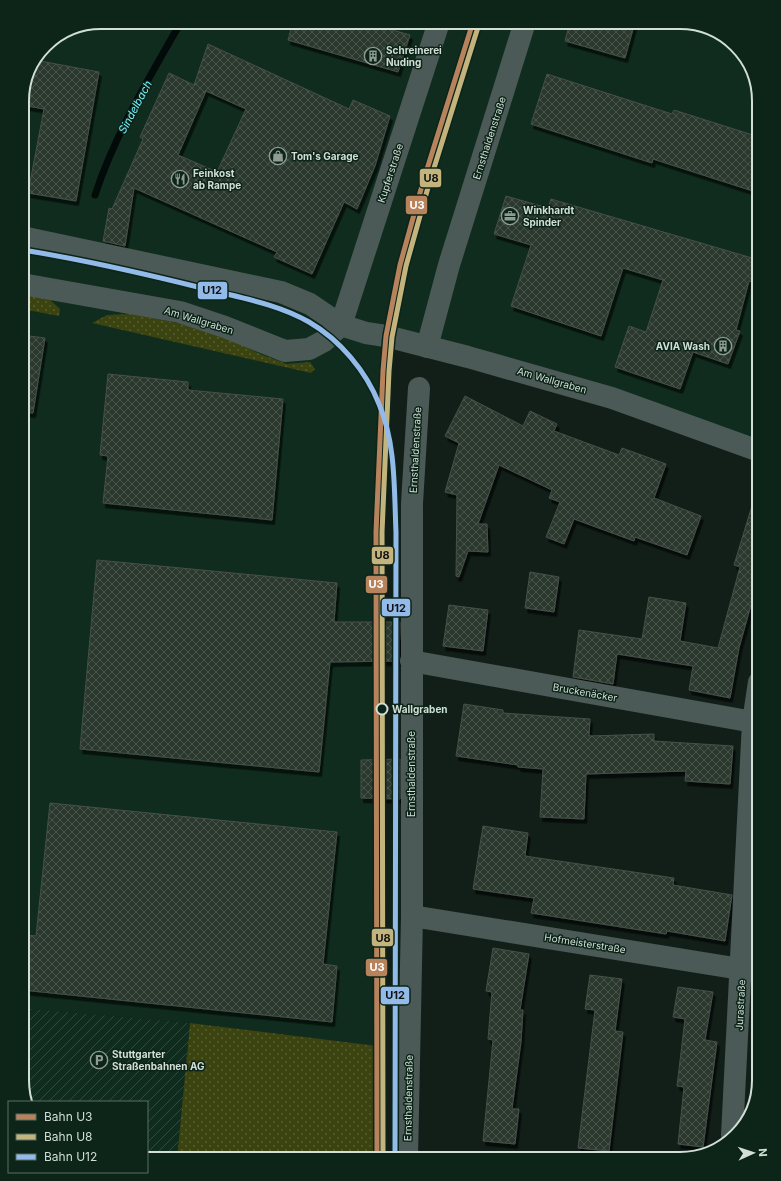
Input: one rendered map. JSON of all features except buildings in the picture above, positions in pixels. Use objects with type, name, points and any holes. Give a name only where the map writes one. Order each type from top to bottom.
[{"type":"street","name":"Kupferstraße","points":[[341,325],[437,29]]},
{"type":"street","name":"Ernsthaldenstraße","points":[[428,347],[449,265],[524,29]]},
{"type":"street","name":"Am Wallgraben","points":[[29,238],[281,292],[310,304],[341,325],[366,333],[428,347],[612,398],[752,448]]},
{"type":"street","name":"Am Wallgraben","points":[[29,285],[180,312],[226,327],[285,351],[309,349],[324,341],[341,325]]},
{"type":"street","name":"Ernsthaldenstraße","points":[[407,1152],[412,916],[412,504],[419,388]]},
{"type":"street","name":"Bruckenäcker","points":[[411,661],[752,721]]},
{"type":"street","name":"Jurastraße","points":[[733,1129],[750,970],[752,887]]},
{"type":"street","name":"Hofmeisterstraße","points":[[412,916],[750,970]]},
{"type":"shaded area","points":[[101,29],[684,29],[694,30],[716,39],[731,50],[742,65],[750,83],[752,101],[752,447],[389,340],[384,528],[386,1047],[190,1023],[29,1009],[29,97],[31,83],[36,69],[50,50],[61,41],[83,31]]},
{"type":"shaded area","name":"Stuttgarter Straßenbahnen AG","points":[[29,1009],[190,1023],[178,1152],[148,1152],[148,1101],[32,1101],[29,1080]]},
{"type":"green space","points":[[29,295],[48,298],[60,309],[59,316],[29,310]]},
{"type":"green space","points":[[130,314],[211,329],[260,354],[287,364],[310,362],[315,369],[311,373],[92,323],[107,315]]},
{"type":"green space","points":[[190,1023],[386,1047],[385,1152],[178,1152]]},
{"type":"waterway","name":"Sindelbach","points":[[95,195],[112,150],[145,85],[177,29]]},
{"type":"rail line","name":"U3","points":[[377,1152],[376,532],[383,371],[386,336],[400,265],[423,182],[471,29]]},
{"type":"rail line","name":"U8","points":[[383,1152],[382,532],[389,371],[392,337],[406,266],[429,184],[477,29]]},
{"type":"rail line","name":"U12","points":[[29,251],[161,278],[259,302],[297,316],[320,329],[351,357],[367,380],[379,404],[389,435],[393,467],[396,532],[395,1152]]},
{"type":"place","name":"Schreinerei Nuding","points":[[373,56]]},
{"type":"place","name":"Tom's Garage","points":[[278,156]]},
{"type":"place","name":"Feinkost ab Rampe","points":[[180,179]]},
{"type":"place","name":"Winkhardt Spinder","points":[[510,216]]},
{"type":"place","name":"AVIA Wash","points":[[723,346]]},
{"type":"place","name":"Wallgraben","points":[[382,709]]},
{"type":"place","name":"Stuttgarter Straßenbahnen AG","points":[[99,1060]]}]
